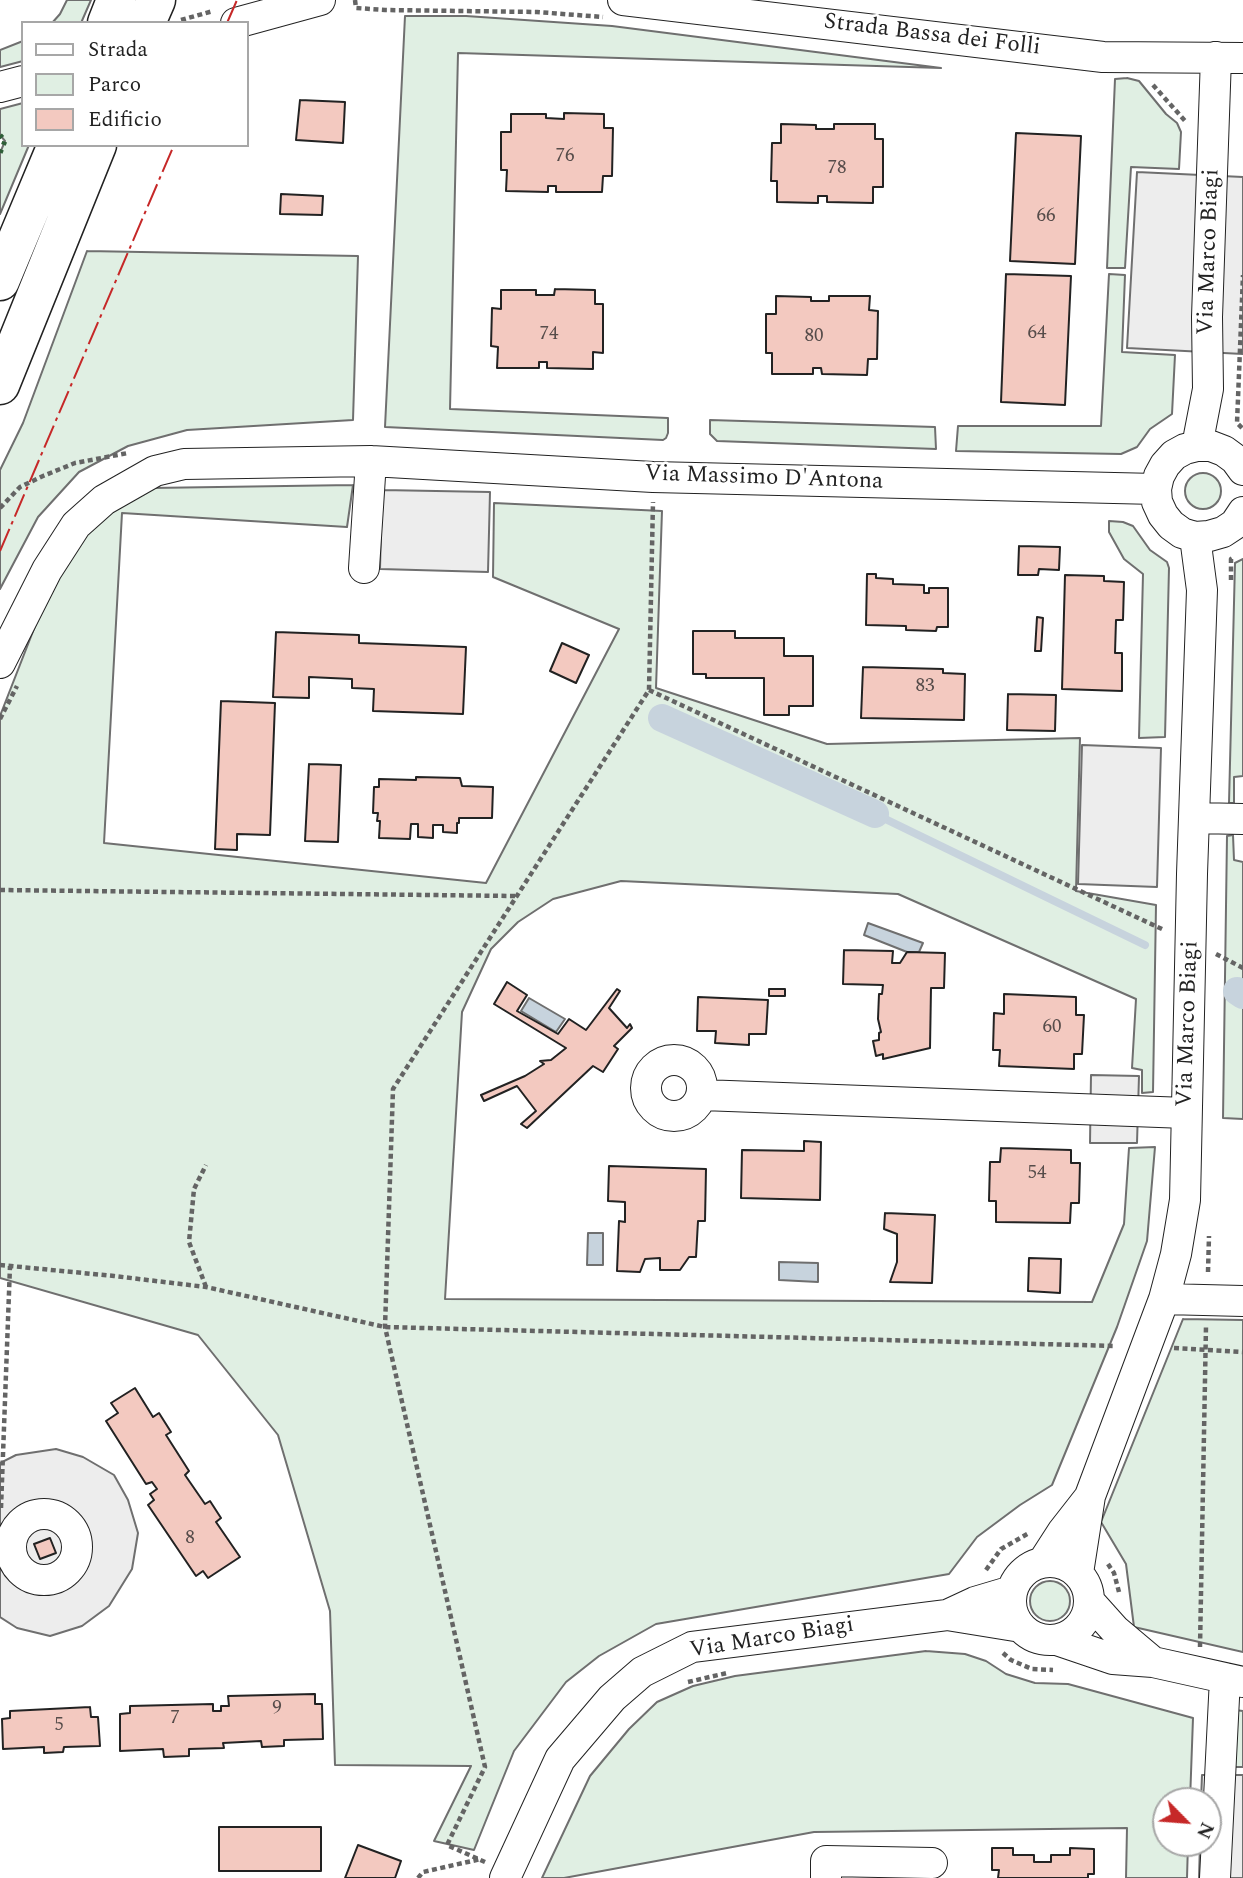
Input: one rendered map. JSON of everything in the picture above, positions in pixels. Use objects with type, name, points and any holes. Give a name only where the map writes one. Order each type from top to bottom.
[{"type":"highway","points":[[108,21],[116,0]]},
{"type":"highway","points":[[147,21],[156,0]]},
{"type":"highway","points":[[0,281],[56,147]]},
{"type":"highway","points":[[0,386],[96,147]]},
{"type":"street","points":[[243,21],[320,0]]},
{"type":"street","name":"Strada Bassa dei Folli","points":[[614,9],[1102,57],[1230,57]]},
{"type":"street","name":"Via Marco Biagi","points":[[1197,446],[1208,389],[1207,317],[1230,57]]},
{"type":"street","points":[[0,87],[21,82]]},
{"type":"street","points":[[1243,470],[1235,459],[1224,451],[1211,446],[1197,446],[1174,455],[1159,476],[1156,489],[1157,502],[1171,525],[1182,533],[1195,537],[1209,537],[1223,532],[1235,524],[1243,512]]},
{"type":"street","points":[[364,568],[371,461]]},
{"type":"street","name":"Via Massimo D'Antona","points":[[9,673],[47,570],[76,525],[104,500],[155,471],[184,464],[371,461],[653,477],[1156,489]]},
{"type":"street","name":"Via Marco Biagi","points":[[1043,1562],[1073,1535],[1090,1496],[1164,1299],[1176,1254],[1185,1200],[1186,1113],[1178,936],[1195,818],[1202,590],[1195,537]]},
{"type":"street","points":[[1195,818],[1243,819]]},
{"type":"street","points":[[702,1095],[1186,1113]]},
{"type":"street","points":[[1164,1299],[1243,1301]]},
{"type":"street","points":[[41,1514],[52,1514],[63,1519],[76,1537],[78,1548],[75,1559],[60,1577],[49,1580],[38,1580],[10,1569],[13,1562],[11,1541],[5,1527],[41,1514]]},
{"type":"street","name":"Via Marco Biagi","points":[[1073,1535],[1078,1573]]},
{"type":"street","points":[[1057,1640],[1076,1630],[1083,1622],[1088,1612],[1088,1591],[1078,1573],[1062,1563],[1043,1562],[1024,1572],[1016,1580],[1012,1591],[1014,1616],[1021,1627],[1031,1635],[1044,1640],[1057,1640],[1113,1659],[1153,1662],[1223,1677],[1215,1878]]},
{"type":"street","name":"Via Marco Biagi","points":[[507,1875],[560,1759],[612,1698],[642,1672],[692,1647],[976,1611],[1012,1591]]},
{"type":"street","points":[[1089,1601],[1115,1630],[1153,1662]]},
{"type":"street","points":[[976,1611],[1021,1627]]},
{"type":"street","points":[[826,1878],[826,1861],[932,1863]]},
{"type":"path","points":[[355,0],[356,8],[385,10],[537,12],[614,9]]},
{"type":"path","points":[[1147,77],[1188,124]]},
{"type":"path","points":[[1243,275],[1237,423],[1243,429]]},
{"type":"path","points":[[0,508],[20,487],[43,476],[75,463],[133,452]]},
{"type":"path","points":[[507,1875],[447,1845],[485,1767],[385,1326],[393,1088],[649,690],[653,501],[666,502]]},
{"type":"path","points":[[0,719],[9,673]]},
{"type":"path","points":[[649,690],[1243,968]]},
{"type":"path","points":[[0,890],[517,896]]},
{"type":"path","points":[[1165,916],[1178,936]]},
{"type":"path","points":[[206,1165],[194,1189],[189,1242],[206,1287]]},
{"type":"path","points":[[0,1265],[206,1287],[385,1326],[1147,1345],[1243,1352]]},
{"type":"path","points":[[5,1527],[10,1266]]},
{"type":"path","points":[[1205,1351],[1223,1677]]},
{"type":"path","points":[[1098,1654],[1094,1661],[1062,1670],[1032,1669],[1011,1660],[990,1643],[976,1611],[978,1581],[1001,1549],[1026,1534],[1046,1528],[1073,1535],[1101,1553],[1114,1573],[1121,1598],[1115,1630]]},
{"type":"path","points":[[687,1682],[734,1671]]},
{"type":"green space","points":[[67,0],[91,0],[82,21],[54,21]]},
{"type":"green space","points":[[405,16],[466,16],[612,26],[941,68],[458,53],[450,409],[668,418],[668,433],[663,440],[385,427]]},
{"type":"green space","points":[[21,42],[21,62],[0,67],[0,50]]},
{"type":"green space","points":[[1115,79],[1139,81],[1166,114],[1177,123],[1181,132],[1179,169],[1131,167],[1125,268],[1107,268]]},
{"type":"green space","points":[[21,104],[21,147],[28,147],[0,214],[0,153],[5,141],[0,135],[0,109]]},
{"type":"green space","points":[[87,251],[358,256],[353,420],[187,430],[128,446],[79,472],[38,517],[0,589],[0,470],[23,423]]},
{"type":"green space","points":[[1109,274],[1125,275],[1122,352],[1175,355],[1172,414],[1150,429],[1137,447],[1121,454],[956,451],[958,426],[1101,426]]},
{"type":"green space","points":[[710,420],[935,427],[936,449],[717,441],[710,434]]},
{"type":"green space","points":[[1203,473],[1215,479],[1221,491],[1215,503],[1203,509],[1191,503],[1185,491],[1191,479]]},
{"type":"green space","points":[[353,485],[347,527],[122,513],[104,843],[486,883],[619,629],[493,577],[494,503],[662,511],[656,688],[827,744],[1080,738],[1076,891],[1156,905],[1153,1092],[1142,1093],[1142,1070],[1132,1068],[1136,999],[898,894],[621,881],[553,899],[518,922],[491,949],[462,1012],[445,1299],[1092,1302],[1124,1224],[1129,1148],[1155,1147],[1147,1241],[1117,1327],[1052,1485],[977,1537],[949,1574],[656,1624],[599,1656],[566,1682],[514,1751],[474,1850],[434,1841],[471,1766],[335,1765],[330,1611],[278,1435],[198,1335],[0,1278],[0,716],[55,575],[96,517],[151,488]]},
{"type":"green space","points":[[1109,521],[1133,526],[1150,550],[1167,562],[1169,568],[1165,737],[1139,738],[1143,574],[1124,559],[1109,532]]},
{"type":"green space","points":[[1243,559],[1243,776],[1234,777],[1234,803],[1229,803],[1235,563]]},
{"type":"green space","points":[[1233,835],[1234,860],[1243,862],[1243,1119],[1223,1118],[1227,836]]},
{"type":"green space","points":[[1183,1319],[1243,1320],[1243,1652],[1134,1627],[1126,1564],[1101,1522]]},
{"type":"green space","points":[[1050,1581],[1064,1587],[1070,1601],[1064,1615],[1050,1621],[1036,1615],[1030,1601],[1036,1587]]},
{"type":"green space","points":[[926,1651],[965,1654],[986,1661],[1006,1674],[1035,1683],[1068,1684],[1193,1718],[1191,1787],[1152,1787],[1152,1857],[1188,1857],[1187,1878],[1126,1878],[1127,1828],[814,1832],[564,1878],[542,1878],[590,1776],[629,1729],[657,1702],[693,1686],[735,1676]]},
{"type":"green space","points":[[1235,1710],[1243,1711],[1243,1767],[1231,1767]]},
{"type":"shaded area","points":[[1137,172],[1243,177],[1243,354],[1127,348]]},
{"type":"shaded area","points":[[382,490],[490,492],[488,572],[380,569]]},
{"type":"shaded area","points":[[1082,745],[1161,748],[1157,887],[1078,884]]},
{"type":"shaded area","points":[[868,923],[923,943],[919,952],[907,952],[864,935]]},
{"type":"shaded area","points":[[529,998],[565,1019],[556,1032],[521,1011]]},
{"type":"shaded area","points":[[1091,1075],[1139,1076],[1137,1143],[1090,1143]]},
{"type":"shaded area","points":[[588,1233],[603,1233],[603,1265],[587,1265]]},
{"type":"shaded area","points":[[779,1262],[818,1263],[818,1282],[779,1280]]},
{"type":"shaded area","points":[[56,1449],[83,1457],[114,1475],[128,1500],[138,1533],[132,1569],[109,1606],[82,1626],[50,1636],[17,1628],[0,1617],[0,1463],[16,1455]]},
{"type":"shaded area","points":[[1202,1775],[1243,1775],[1243,1878],[1199,1878],[1200,1857],[1222,1857],[1222,1787],[1202,1787]]},
{"type":"building","points":[[300,100],[345,102],[343,143],[296,140]]},
{"type":"building","points":[[564,113],[604,114],[604,128],[613,128],[612,176],[603,176],[602,192],[556,192],[556,186],[548,186],[548,192],[506,191],[507,170],[501,170],[501,132],[511,132],[511,114],[546,114],[546,118],[564,119]]},
{"type":"building","points":[[781,124],[816,125],[816,129],[834,129],[834,124],[875,124],[875,139],[883,139],[883,187],[873,187],[873,203],[827,202],[827,196],[818,196],[818,203],[777,202],[777,181],[771,181],[772,143],[781,143]]},
{"type":"building","points":[[1016,133],[1081,136],[1075,264],[1010,261]]},
{"type":"building","points":[[281,194],[323,196],[322,215],[280,214]]},
{"type":"building","points":[[1006,274],[1071,276],[1065,405],[1001,402]]},
{"type":"building","points":[[555,289],[595,290],[595,304],[603,304],[603,353],[593,352],[593,369],[547,368],[547,362],[539,362],[539,368],[497,368],[498,347],[491,346],[492,308],[501,309],[501,290],[536,290],[536,295],[554,295]]},
{"type":"building","points":[[776,296],[811,297],[811,301],[829,301],[829,296],[870,296],[869,310],[878,311],[877,359],[868,359],[867,375],[822,374],[821,368],[813,368],[813,374],[772,374],[772,353],[766,353],[766,314],[776,314]]},
{"type":"building","points":[[1019,546],[1060,547],[1059,570],[1039,569],[1038,575],[1018,575]]},
{"type":"building","points":[[867,574],[876,574],[876,578],[893,579],[893,584],[924,585],[924,593],[929,593],[929,588],[948,588],[948,627],[937,627],[936,631],[906,630],[906,626],[866,625]]},
{"type":"building","points":[[1065,575],[1104,576],[1104,581],[1124,582],[1123,620],[1116,620],[1115,653],[1122,653],[1122,691],[1062,689]]},
{"type":"building","points":[[1037,617],[1043,618],[1041,651],[1035,651]]},
{"type":"building","points":[[693,631],[735,631],[735,638],[784,638],[784,656],[813,656],[813,706],[789,706],[789,715],[764,715],[764,678],[706,678],[706,674],[693,674]]},
{"type":"building","points":[[276,632],[359,635],[359,643],[466,647],[463,714],[373,711],[374,689],[352,688],[352,679],[309,677],[309,698],[273,697]]},
{"type":"building","points":[[562,643],[589,655],[576,683],[550,671]]},
{"type":"building","points":[[863,667],[943,669],[943,673],[965,674],[964,720],[861,718]]},
{"type":"building","points":[[1008,694],[1056,695],[1055,731],[1007,730]]},
{"type":"building","points":[[221,701],[275,703],[270,835],[237,834],[237,850],[215,849]]},
{"type":"building","points":[[309,764],[341,765],[338,842],[305,841]]},
{"type":"building","points":[[416,777],[460,778],[462,786],[493,787],[492,818],[459,818],[457,833],[443,832],[443,825],[433,825],[433,838],[418,837],[418,824],[411,824],[410,839],[379,838],[380,821],[377,821],[378,813],[373,813],[374,787],[379,787],[379,779],[416,780]]},
{"type":"building","points":[[844,950],[893,951],[892,963],[900,963],[907,952],[945,953],[944,988],[931,988],[930,1048],[883,1059],[883,1054],[876,1056],[873,1041],[879,1040],[881,1032],[878,1019],[879,994],[882,994],[883,985],[843,984]]},
{"type":"building","points":[[507,982],[527,995],[517,1011],[558,1034],[569,1019],[586,1030],[617,989],[620,991],[609,1008],[627,1028],[630,1024],[632,1028],[614,1046],[618,1049],[603,1072],[593,1066],[527,1128],[521,1124],[536,1111],[517,1086],[484,1101],[481,1095],[525,1076],[544,1064],[540,1061],[551,1060],[566,1048],[494,1004]]},
{"type":"building","points":[[769,989],[785,989],[785,996],[769,996]]},
{"type":"building","points":[[1004,994],[1076,997],[1076,1015],[1084,1015],[1082,1054],[1074,1054],[1074,1069],[999,1066],[1000,1050],[993,1050],[994,1013],[1004,1014]]},
{"type":"building","points":[[698,997],[768,1000],[766,1034],[749,1034],[749,1045],[715,1043],[716,1031],[697,1031]]},
{"type":"building","points":[[804,1141],[821,1142],[820,1200],[741,1198],[742,1150],[804,1151]]},
{"type":"building","points":[[1001,1148],[1071,1150],[1071,1163],[1080,1163],[1079,1203],[1071,1203],[1070,1223],[996,1222],[996,1201],[989,1201],[990,1162],[1000,1162]]},
{"type":"building","points":[[609,1166],[706,1169],[705,1221],[698,1221],[696,1257],[689,1257],[680,1270],[660,1270],[660,1258],[645,1259],[640,1272],[617,1271],[619,1221],[625,1222],[625,1202],[608,1201]]},
{"type":"building","points":[[885,1213],[935,1215],[932,1283],[890,1282],[897,1262],[897,1234],[884,1229]]},
{"type":"building","points":[[1029,1258],[1061,1259],[1060,1293],[1028,1291]]},
{"type":"building","points":[[135,1388],[153,1417],[159,1413],[171,1432],[166,1435],[189,1471],[185,1475],[205,1504],[210,1501],[221,1518],[216,1522],[240,1557],[208,1578],[203,1571],[196,1576],[148,1505],[154,1500],[150,1494],[157,1489],[152,1482],[146,1484],[106,1421],[118,1413],[111,1403]]},
{"type":"building","points":[[50,1538],[56,1553],[40,1559],[34,1544]]},
{"type":"building","points":[[315,1694],[315,1704],[322,1704],[323,1739],[284,1740],[284,1746],[262,1747],[261,1741],[223,1743],[224,1748],[189,1749],[189,1756],[164,1757],[163,1749],[120,1751],[120,1714],[130,1713],[130,1706],[213,1704],[213,1711],[221,1711],[221,1706],[229,1706],[228,1696]]},
{"type":"building","points":[[90,1707],[91,1717],[98,1717],[100,1746],[64,1747],[63,1752],[44,1753],[44,1747],[3,1749],[2,1719],[10,1718],[10,1711]]},
{"type":"building","points":[[219,1827],[321,1827],[321,1871],[219,1871]]},
{"type":"building","points":[[358,1845],[401,1861],[395,1878],[345,1878]]},
{"type":"building","points":[[992,1848],[1013,1848],[1013,1855],[1034,1855],[1034,1862],[1051,1862],[1051,1855],[1070,1855],[1070,1848],[1094,1849],[1094,1874],[1088,1874],[1088,1878],[998,1878],[999,1870],[992,1870]]},
{"type":"waterway","points":[[662,718],[875,814]]},
{"type":"waterway","points":[[875,814],[1145,945]]},
{"type":"waterway","points":[[1237,991],[1243,995]]},
{"type":"hedge","points":[[0,135],[5,141],[0,153]]},
{"type":"power","points":[[228,21],[237,0]]},
{"type":"power","points":[[0,551],[173,147]]}]
